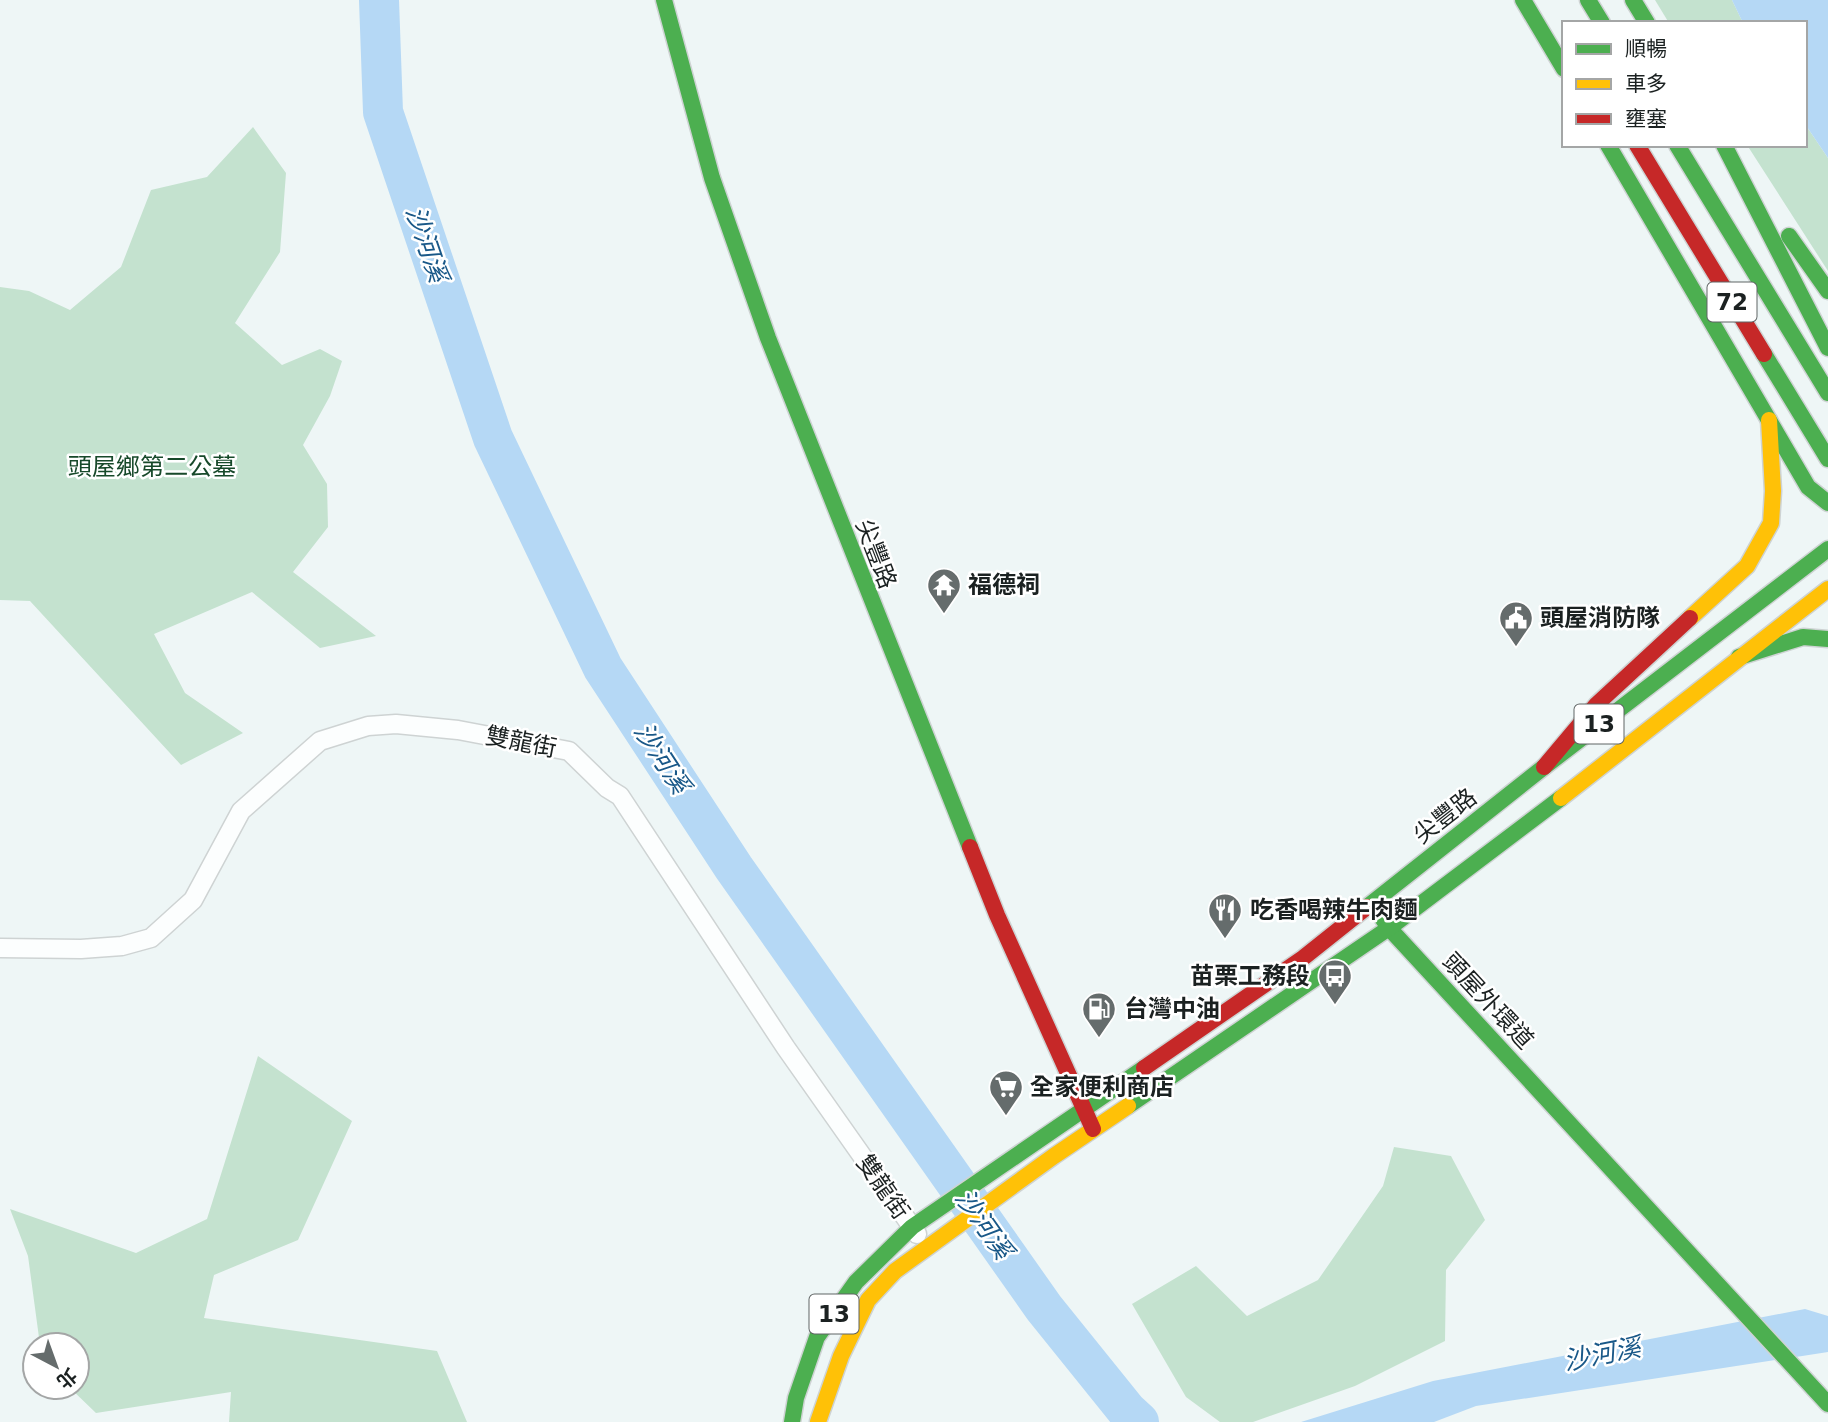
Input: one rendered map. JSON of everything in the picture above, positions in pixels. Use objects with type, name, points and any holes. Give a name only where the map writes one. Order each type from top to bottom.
[{"type":"main road","name":"尖豐路","points":[[664,0],[712,178],[768,338],[926,741],[998,915],[1094,1131]]},
{"type":"main road","points":[[1523,0],[1562,67]]},
{"type":"main road","points":[[1588,0],[1601,21]]},
{"type":"main road","points":[[1633,0],[1646,21]]},
{"type":"main road","points":[[1609,147],[1808,487],[1828,503]]},
{"type":"main road","name":"72","points":[[1638,147],[1828,458]]},
{"type":"main road","name":"72","points":[[1677,147],[1828,393]]},
{"type":"main road","points":[[1726,147],[1828,291]]},
{"type":"main road","points":[[1726,147],[1828,348]]},
{"type":"main road","points":[[1544,767],[1597,704],[1748,566],[1771,523],[1773,491],[1769,420]]},
{"type":"main road","name":"尖豐路","points":[[912,1227],[1303,958],[1544,767],[1828,549]]},
{"type":"main road","name":"13","points":[[818,1422],[841,1356],[868,1300],[895,1271],[1055,1156],[1389,928],[1828,589]]},
{"type":"main road","points":[[1739,657],[1803,637],[1828,639]]},
{"type":"main road","name":"頭屋外環道","points":[[1372,903],[1389,928],[1828,1404]]},
{"type":"main road","name":"13","points":[[792,1422],[796,1398],[817,1337],[856,1282],[912,1227]]},
{"type":"street","name":"雙龍街","points":[[0,948],[81,949],[122,946],[151,938],[193,900],[241,811],[320,741],[368,726],[396,724],[458,730],[569,751],[607,788],[621,796],[786,1048],[926,1248]]},
{"type":"green space","points":[[1655,0],[1732,0],[1742,21],[1668,21]]},
{"type":"green space","name":"頭屋鄉第二公墓","points":[[253,127],[286,173],[280,252],[235,323],[282,365],[320,349],[342,361],[330,396],[303,445],[327,484],[328,527],[293,572],[376,636],[320,648],[252,592],[154,634],[185,693],[243,733],[181,765],[30,601],[0,600],[0,287],[29,291],[70,310],[121,267],[151,190],[207,177]]},
{"type":"green space","points":[[1807,127],[1828,158],[1828,271],[1748,147],[1807,147]]},
{"type":"green space","points":[[258,1056],[352,1121],[298,1240],[214,1275],[204,1318],[437,1351],[467,1422],[229,1422],[231,1392],[96,1413],[84,1401],[91,1401],[91,1331],[38,1331],[28,1256],[10,1209],[136,1253],[207,1219]]},
{"type":"green space","points":[[1394,1147],[1451,1156],[1485,1220],[1446,1270],[1445,1341],[1355,1386],[1253,1422],[1220,1422],[1186,1397],[1132,1304],[1196,1266],[1247,1316],[1318,1280],[1383,1186]]},
{"type":"water","points":[[1732,0],[1828,0],[1828,158],[1807,127],[1807,21],[1742,21]]},
{"type":"water","name":"沙河溪","points":[[1805,1309],[1828,1316],[1828,1352],[1476,1406],[1434,1422],[1301,1422],[1433,1381]]},
{"type":"waterway","name":"沙河溪","points":[[379,0],[383,112],[493,438],[603,668],[734,868],[1044,1308],[1127,1411],[1139,1422]]},
{"type":"traffic: fast","points":[[664,0],[712,178],[768,338],[970,847]]},
{"type":"traffic: fast","points":[[1523,0],[1562,66]]},
{"type":"traffic: fast","points":[[1588,0],[1601,21]]},
{"type":"traffic: fast","points":[[1633,0],[1646,21]]},
{"type":"traffic: fast","points":[[1609,147],[1808,487],[1828,503]]},
{"type":"traffic: fast","points":[[1678,147],[1828,393]]},
{"type":"traffic: fast","points":[[1725,147],[1828,348]]},
{"type":"traffic: fast","points":[[1789,236],[1828,291]]},
{"type":"traffic: fast","points":[[1764,354],[1828,459]]},
{"type":"traffic: fast","points":[[1367,907],[1828,549]]},
{"type":"traffic: fast","points":[[1739,657],[1803,637],[1828,639]]},
{"type":"traffic: fast","points":[[1128,1106],[1389,928],[1561,798]]},
{"type":"traffic: fast","points":[[1376,909],[1389,928],[1828,1404]]},
{"type":"traffic: fast","points":[[792,1422],[796,1398],[817,1337],[856,1282],[912,1227],[1144,1068]]},
{"type":"traffic: slow","points":[[1690,618],[1747,566],[1771,523],[1773,491],[1769,420]]},
{"type":"traffic: slow","points":[[1561,798],[1828,589]]},
{"type":"traffic: slow","points":[[818,1422],[841,1356],[868,1300],[895,1271],[1128,1106]]},
{"type":"traffic: jam","points":[[1638,147],[1764,354]]},
{"type":"traffic: jam","points":[[1544,767],[1597,704],[1690,618]]},
{"type":"traffic: jam","points":[[970,847],[997,915],[1093,1129]]},
{"type":"traffic: jam","points":[[1144,1068],[1303,958],[1367,907]]},
{"type":"place","name":"福德祠","points":[[944,615]]},
{"type":"place","name":"頭屋消防隊","points":[[1516,648]]},
{"type":"place","name":"吃香喝辣牛肉麵","points":[[1225,940]]},
{"type":"place","name":"苗栗工務段","points":[[1335,1006]]},
{"type":"place","name":"台灣中油","points":[[1099,1039]]},
{"type":"place","name":"全家便利商店","points":[[1006,1117]]}]
